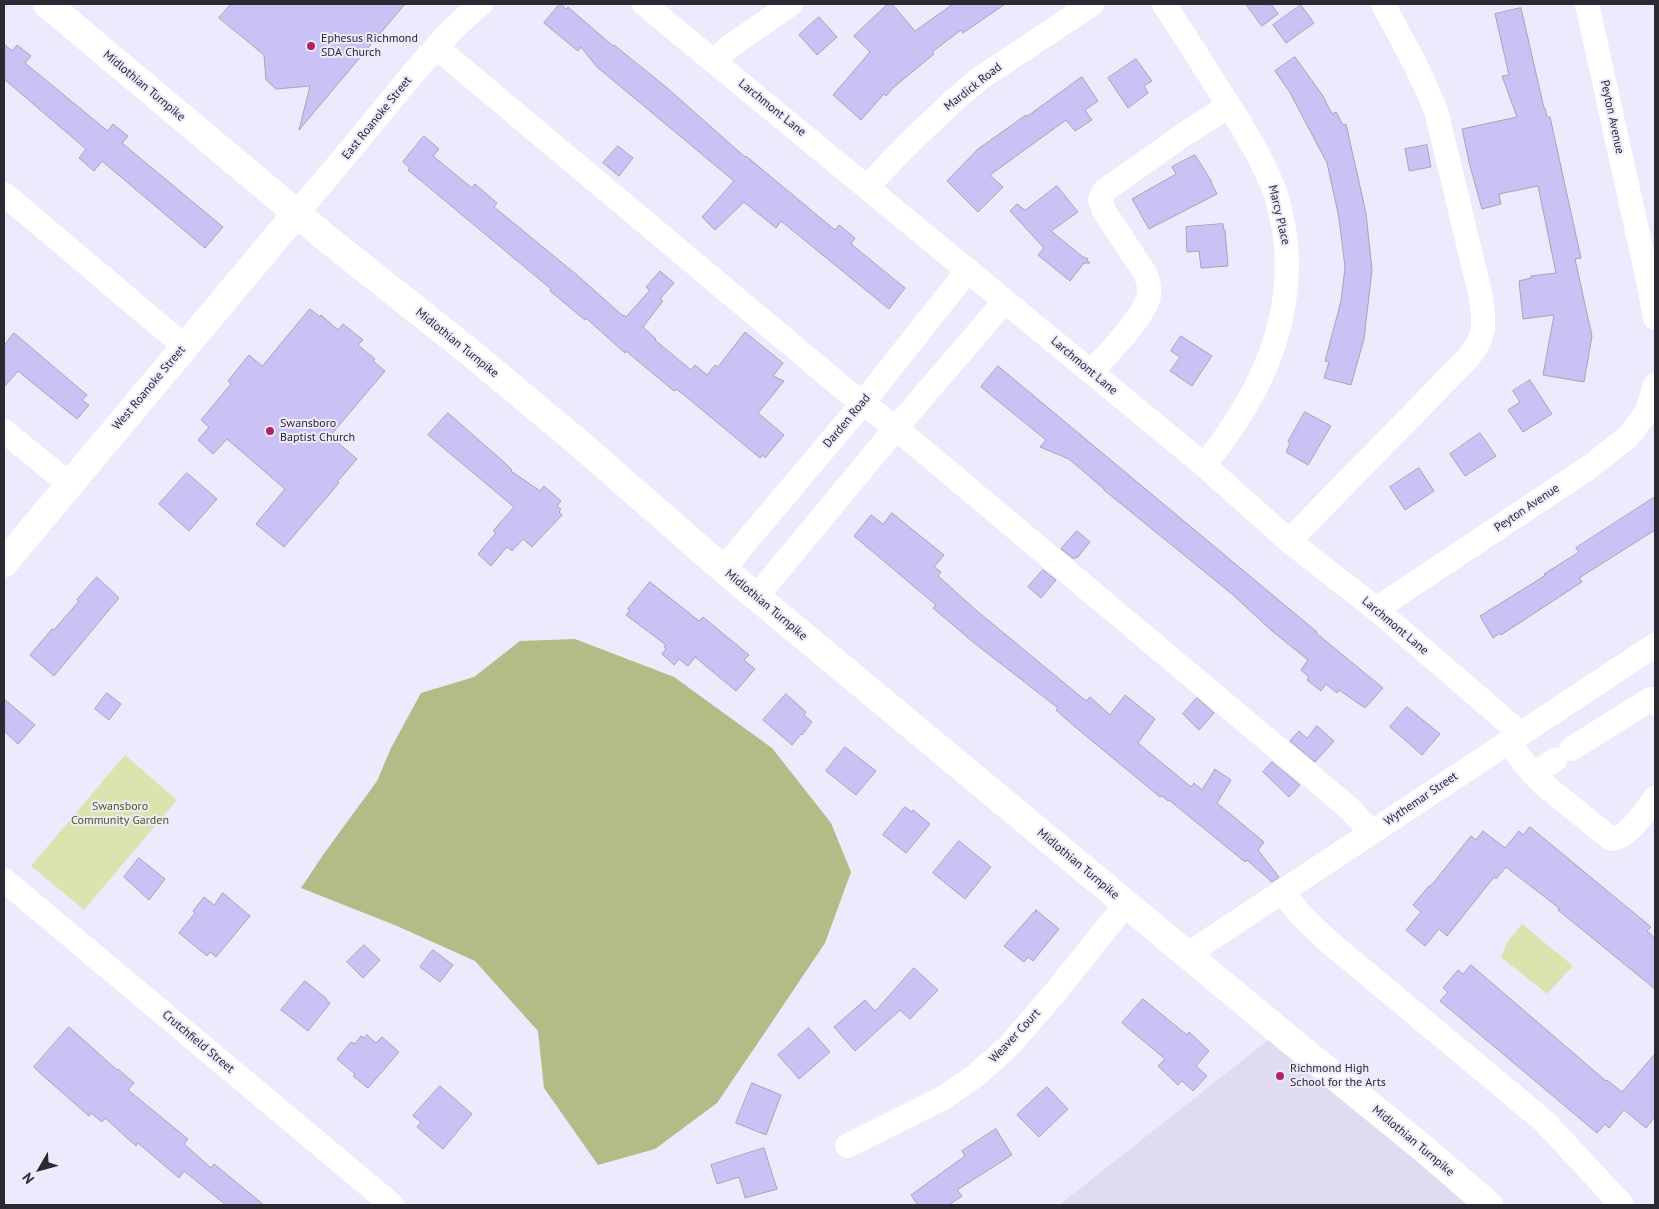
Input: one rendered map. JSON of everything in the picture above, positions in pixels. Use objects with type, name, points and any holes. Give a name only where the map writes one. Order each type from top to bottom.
[{"type":"main road","name":"Midlothian Turnpike","points":[[48,4],[296,214],[471,353],[580,444],[723,568],[1290,1040],[1424,1149],[1488,1205]]},
{"type":"main road","name":"West Roanoke Street","points":[[4,563],[296,214]]},
{"type":"street","name":"East Roanoke Street","points":[[296,214],[436,47],[481,4]]},
{"type":"street","name":"Larchmont Lane","points":[[644,4],[1204,465],[1288,541],[1376,609],[1514,737],[1533,774],[1550,790],[1611,838],[1616,839],[1627,833],[1655,798]]},
{"type":"street","points":[[714,61],[791,4]]},
{"type":"street","name":"Mardick Road","points":[[867,187],[905,147],[979,79],[1092,4]]},
{"type":"street","name":"Marcy Place","points":[[1164,4],[1253,143],[1272,184],[1281,214],[1287,250],[1287,289],[1281,323],[1263,374],[1224,441],[1204,465]]},
{"type":"street","name":"Peyton Avenue","points":[[1587,4],[1655,318]]},
{"type":"street","points":[[1288,541],[1469,357],[1478,346],[1483,335],[1484,318],[1480,292],[1436,110],[1416,64],[1386,5]]},
{"type":"street","points":[[436,47],[862,404],[896,428],[1350,809],[1371,832]]},
{"type":"street","points":[[1092,372],[1145,308],[1149,294],[1148,280],[1145,273],[1104,210],[1100,200],[1104,192],[1189,131],[1229,106]]},
{"type":"street","points":[[4,194],[184,346]]},
{"type":"street","name":"Darden Road","points":[[723,568],[862,404],[968,270]]},
{"type":"street","points":[[757,596],[896,428],[1005,301]]},
{"type":"street","name":"Peyton Avenue","points":[[1376,609],[1588,468],[1628,437],[1647,412],[1655,385]]},
{"type":"street","points":[[4,431],[69,484]]},
{"type":"street","name":"Wythemar Street","points":[[1188,954],[1655,645]]},
{"type":"street","points":[[1533,774],[1651,699],[1655,703]]},
{"type":"street","name":"Crutchfield Street","points":[[4,880],[392,1205]]},
{"type":"street","points":[[1282,891],[1300,915],[1329,942],[1544,1121],[1622,1205]]},
{"type":"street","name":"Weaver Court","points":[[847,1146],[943,1098],[974,1076],[1008,1047],[1126,904]]},
{"type":"shaded area","name":"Richmond High School for the Arts","points":[[1281,1030],[1489,1205],[1059,1205]]},
{"type":"green space","points":[[575,639],[674,677],[772,748],[831,823],[851,872],[825,943],[717,1103],[655,1149],[598,1165],[544,1088],[538,1031],[475,961],[397,926],[301,888],[377,781],[391,748],[421,693],[474,677],[520,641]]},
{"type":"green space","name":"Swansboro Community Garden","points":[[125,755],[177,800],[84,910],[31,866]]},
{"type":"green space","points":[[1522,924],[1573,966],[1547,994],[1501,957],[1508,941]]},
{"type":"building","name":"Ephesus Richmond SDA Church","points":[[231,4],[405,4],[299,130],[310,86],[276,89],[266,80],[264,55],[219,18]]},
{"type":"building","points":[[560,4],[566,9],[568,7],[613,46],[666,87],[745,157],[835,230],[839,225],[855,238],[851,244],[905,288],[889,309],[781,221],[776,228],[744,202],[715,230],[702,217],[734,181],[597,67],[581,47],[578,51],[544,23]]},
{"type":"building","points":[[888,4],[892,4],[915,31],[953,4],[1005,4],[963,33],[961,30],[932,52],[934,54],[886,96],[884,94],[861,120],[833,95],[870,52],[854,36]]},
{"type":"building","points":[[1246,4],[1271,4],[1278,14],[1262,26]]},
{"type":"building","points":[[1301,5],[1314,23],[1286,43],[1273,25]]},
{"type":"building","points":[[1521,8],[1544,108],[1547,117],[1550,117],[1581,258],[1575,259],[1592,336],[1584,382],[1543,375],[1554,315],[1523,319],[1519,281],[1531,278],[1531,276],[1556,273],[1538,186],[1499,194],[1501,204],[1482,209],[1462,129],[1517,117],[1502,76],[1509,75],[1495,14]]},
{"type":"building","points":[[819,17],[837,37],[817,55],[799,35]]},
{"type":"building","points":[[4,44],[12,51],[17,45],[31,56],[25,63],[108,131],[113,124],[128,136],[122,143],[223,227],[205,248],[102,161],[94,171],[79,158],[86,149],[4,79]]},
{"type":"building","points":[[1295,57],[1323,96],[1332,114],[1336,112],[1343,125],[1346,124],[1366,213],[1372,270],[1364,339],[1351,385],[1324,378],[1329,362],[1325,361],[1341,301],[1345,267],[1339,218],[1327,163],[1289,91],[1275,71]]},
{"type":"building","points":[[1136,59],[1152,81],[1144,86],[1148,93],[1128,108],[1108,78]]},
{"type":"building","points":[[1082,77],[1098,101],[1085,110],[1092,120],[1075,131],[1066,120],[990,175],[1003,187],[978,212],[947,181],[978,149]]},
{"type":"building","points":[[424,136],[439,149],[433,156],[472,188],[475,184],[497,203],[494,207],[577,275],[623,316],[626,317],[650,290],[646,287],[660,271],[674,283],[660,299],[663,301],[643,327],[655,340],[691,370],[695,365],[707,375],[715,365],[718,367],[745,332],[783,363],[773,376],[784,381],[758,413],[784,435],[765,458],[763,455],[760,458],[683,394],[676,389],[674,391],[626,351],[625,353],[586,318],[585,320],[550,291],[551,289],[408,170],[410,168],[403,162]]},
{"type":"building","points":[[1427,145],[1431,167],[1409,171],[1405,149]]},
{"type":"building","points":[[618,146],[633,158],[619,176],[603,163]]},
{"type":"building","points":[[1195,155],[1212,182],[1217,194],[1149,229],[1132,199],[1176,174],[1172,167]]},
{"type":"building","points":[[1057,186],[1078,212],[1051,231],[1088,259],[1090,263],[1084,263],[1070,281],[1038,255],[1044,248],[1010,211],[1017,204],[1025,210]]},
{"type":"building","points":[[1223,224],[1228,266],[1201,268],[1199,251],[1187,252],[1186,227]]},
{"type":"building","name":"Swansboro Baptist Church","points":[[310,309],[320,317],[321,315],[338,330],[343,324],[363,340],[358,345],[375,359],[373,361],[385,371],[330,436],[357,459],[284,547],[256,524],[285,489],[227,439],[213,454],[198,440],[209,427],[201,420],[231,384],[228,381],[249,355],[262,366]]},
{"type":"building","points":[[14,333],[87,395],[82,400],[89,405],[77,419],[18,371],[4,387],[4,346]]},
{"type":"building","points":[[1181,336],[1212,356],[1192,386],[1170,371],[1180,357],[1171,351]]},
{"type":"building","points":[[998,366],[1383,688],[1365,708],[1339,690],[1337,693],[1326,684],[1321,691],[1307,680],[1309,677],[1301,670],[1308,660],[1272,631],[1232,594],[1104,490],[1069,459],[1040,447],[1046,440],[981,387]]},
{"type":"building","points":[[1530,380],[1552,414],[1523,432],[1508,410],[1520,402],[1513,391]]},
{"type":"building","points":[[1305,412],[1331,426],[1308,465],[1286,452],[1290,444],[1288,442]]},
{"type":"building","points":[[448,413],[505,463],[511,471],[540,491],[544,486],[561,501],[557,506],[561,509],[559,512],[562,515],[532,547],[523,539],[512,551],[507,547],[491,566],[478,554],[496,533],[493,531],[514,507],[428,435]]},
{"type":"building","points":[[1480,433],[1496,456],[1465,476],[1450,454]]},
{"type":"building","points":[[1419,468],[1434,491],[1405,510],[1390,487]]},
{"type":"building","points":[[187,473],[217,499],[189,531],[159,504]]},
{"type":"building","points":[[1655,497],[1655,530],[1579,578],[1582,582],[1501,635],[1500,633],[1493,638],[1480,616],[1546,575],[1544,574],[1579,552],[1576,548]]},
{"type":"building","points":[[892,513],[944,555],[934,567],[941,572],[938,576],[977,611],[1086,701],[1090,697],[1110,715],[1125,695],[1155,719],[1138,743],[1191,787],[1194,783],[1202,790],[1215,769],[1231,780],[1217,803],[1264,842],[1258,850],[1279,877],[1272,882],[1247,860],[1245,862],[1169,800],[1162,796],[1160,797],[1074,726],[1056,710],[1058,708],[973,642],[933,608],[936,605],[854,536],[871,515],[883,524]]},
{"type":"building","points":[[1077,531],[1090,542],[1074,559],[1061,549]]},
{"type":"building","points":[[1043,570],[1056,580],[1041,598],[1028,587]]},
{"type":"building","points":[[97,577],[119,598],[54,676],[30,655],[79,601],[77,600]]},
{"type":"building","points":[[650,582],[699,621],[703,617],[749,655],[744,660],[755,669],[736,691],[695,657],[688,666],[679,659],[674,665],[662,654],[666,649],[664,647],[666,645],[626,615],[630,610],[628,609]]},
{"type":"building","points":[[107,693],[121,704],[109,720],[95,709]]},
{"type":"building","points":[[786,694],[806,712],[804,715],[812,722],[792,745],[763,720]]},
{"type":"building","points":[[1197,698],[1214,713],[1199,730],[1183,714]]},
{"type":"building","points":[[4,699],[35,725],[18,744],[4,731]]},
{"type":"building","points":[[1407,707],[1440,734],[1422,755],[1390,727]]},
{"type":"building","points":[[1317,726],[1334,741],[1315,762],[1290,741],[1299,731],[1307,738]]},
{"type":"building","points":[[845,747],[876,771],[856,795],[826,771]]},
{"type":"building","points":[[1272,762],[1300,785],[1289,797],[1263,772]]},
{"type":"building","points":[[905,807],[912,812],[913,810],[930,824],[906,853],[883,835]]},
{"type":"building","points":[[1530,827],[1651,927],[1647,931],[1655,938],[1655,989],[1558,910],[1559,908],[1506,867],[1496,879],[1494,877],[1447,936],[1439,929],[1425,946],[1406,930],[1421,912],[1413,905],[1471,836],[1476,840],[1483,831],[1505,848],[1519,831],[1523,835]]},
{"type":"building","points":[[959,841],[991,867],[965,899],[933,873]]},
{"type":"building","points":[[139,858],[165,879],[149,900],[124,877]]},
{"type":"building","points":[[223,893],[250,916],[216,957],[210,952],[207,956],[179,933],[195,913],[193,911],[204,897],[214,905]]},
{"type":"building","points":[[1036,910],[1059,929],[1033,961],[1028,957],[1024,962],[1004,946]]},
{"type":"building","points":[[364,945],[380,960],[363,978],[347,962]]},
{"type":"building","points":[[433,950],[453,965],[440,982],[420,967]]},
{"type":"building","points":[[1471,965],[1606,1081],[1622,1092],[1655,1054],[1655,1117],[1646,1128],[1624,1110],[1609,1128],[1605,1124],[1597,1133],[1440,1001],[1448,992],[1443,988],[1458,970],[1463,974]]},
{"type":"building","points":[[914,968],[938,990],[910,1019],[900,1010],[855,1051],[834,1027],[865,1000],[875,1011]]},
{"type":"building","points":[[305,981],[330,1003],[308,1031],[281,1010]]},
{"type":"building","points":[[1143,999],[1187,1035],[1189,1032],[1209,1051],[1196,1066],[1207,1076],[1193,1091],[1182,1081],[1178,1085],[1158,1066],[1165,1059],[1122,1023]]},
{"type":"building","points":[[69,1027],[134,1083],[128,1090],[188,1139],[184,1144],[211,1168],[214,1164],[264,1205],[226,1205],[184,1171],[179,1178],[138,1143],[136,1146],[105,1118],[102,1122],[91,1113],[89,1116],[41,1074],[34,1067]]},
{"type":"building","points":[[809,1028],[830,1052],[799,1079],[778,1055]]},
{"type":"building","points":[[367,1035],[376,1043],[382,1037],[399,1052],[368,1088],[337,1059],[351,1042],[355,1044],[361,1036],[364,1038]]},
{"type":"building","points":[[752,1083],[781,1095],[766,1135],[736,1123]]},
{"type":"building","points":[[440,1086],[472,1114],[443,1149],[417,1127],[421,1122],[413,1116]]},
{"type":"building","points":[[1047,1087],[1068,1109],[1039,1137],[1017,1115]]},
{"type":"building","points":[[996,1129],[1012,1155],[957,1190],[962,1196],[949,1205],[918,1205],[911,1195],[965,1156],[962,1151]]},
{"type":"building","points":[[764,1148],[777,1189],[745,1198],[739,1177],[717,1184],[711,1165]]},
{"type":"place","name":"Ephesus Richmond SDA Church","points":[[311,46]]},
{"type":"place","name":"Swansboro Baptist Church","points":[[270,431]]},
{"type":"place","name":"Richmond High School for the Arts","points":[[1280,1076]]}]
